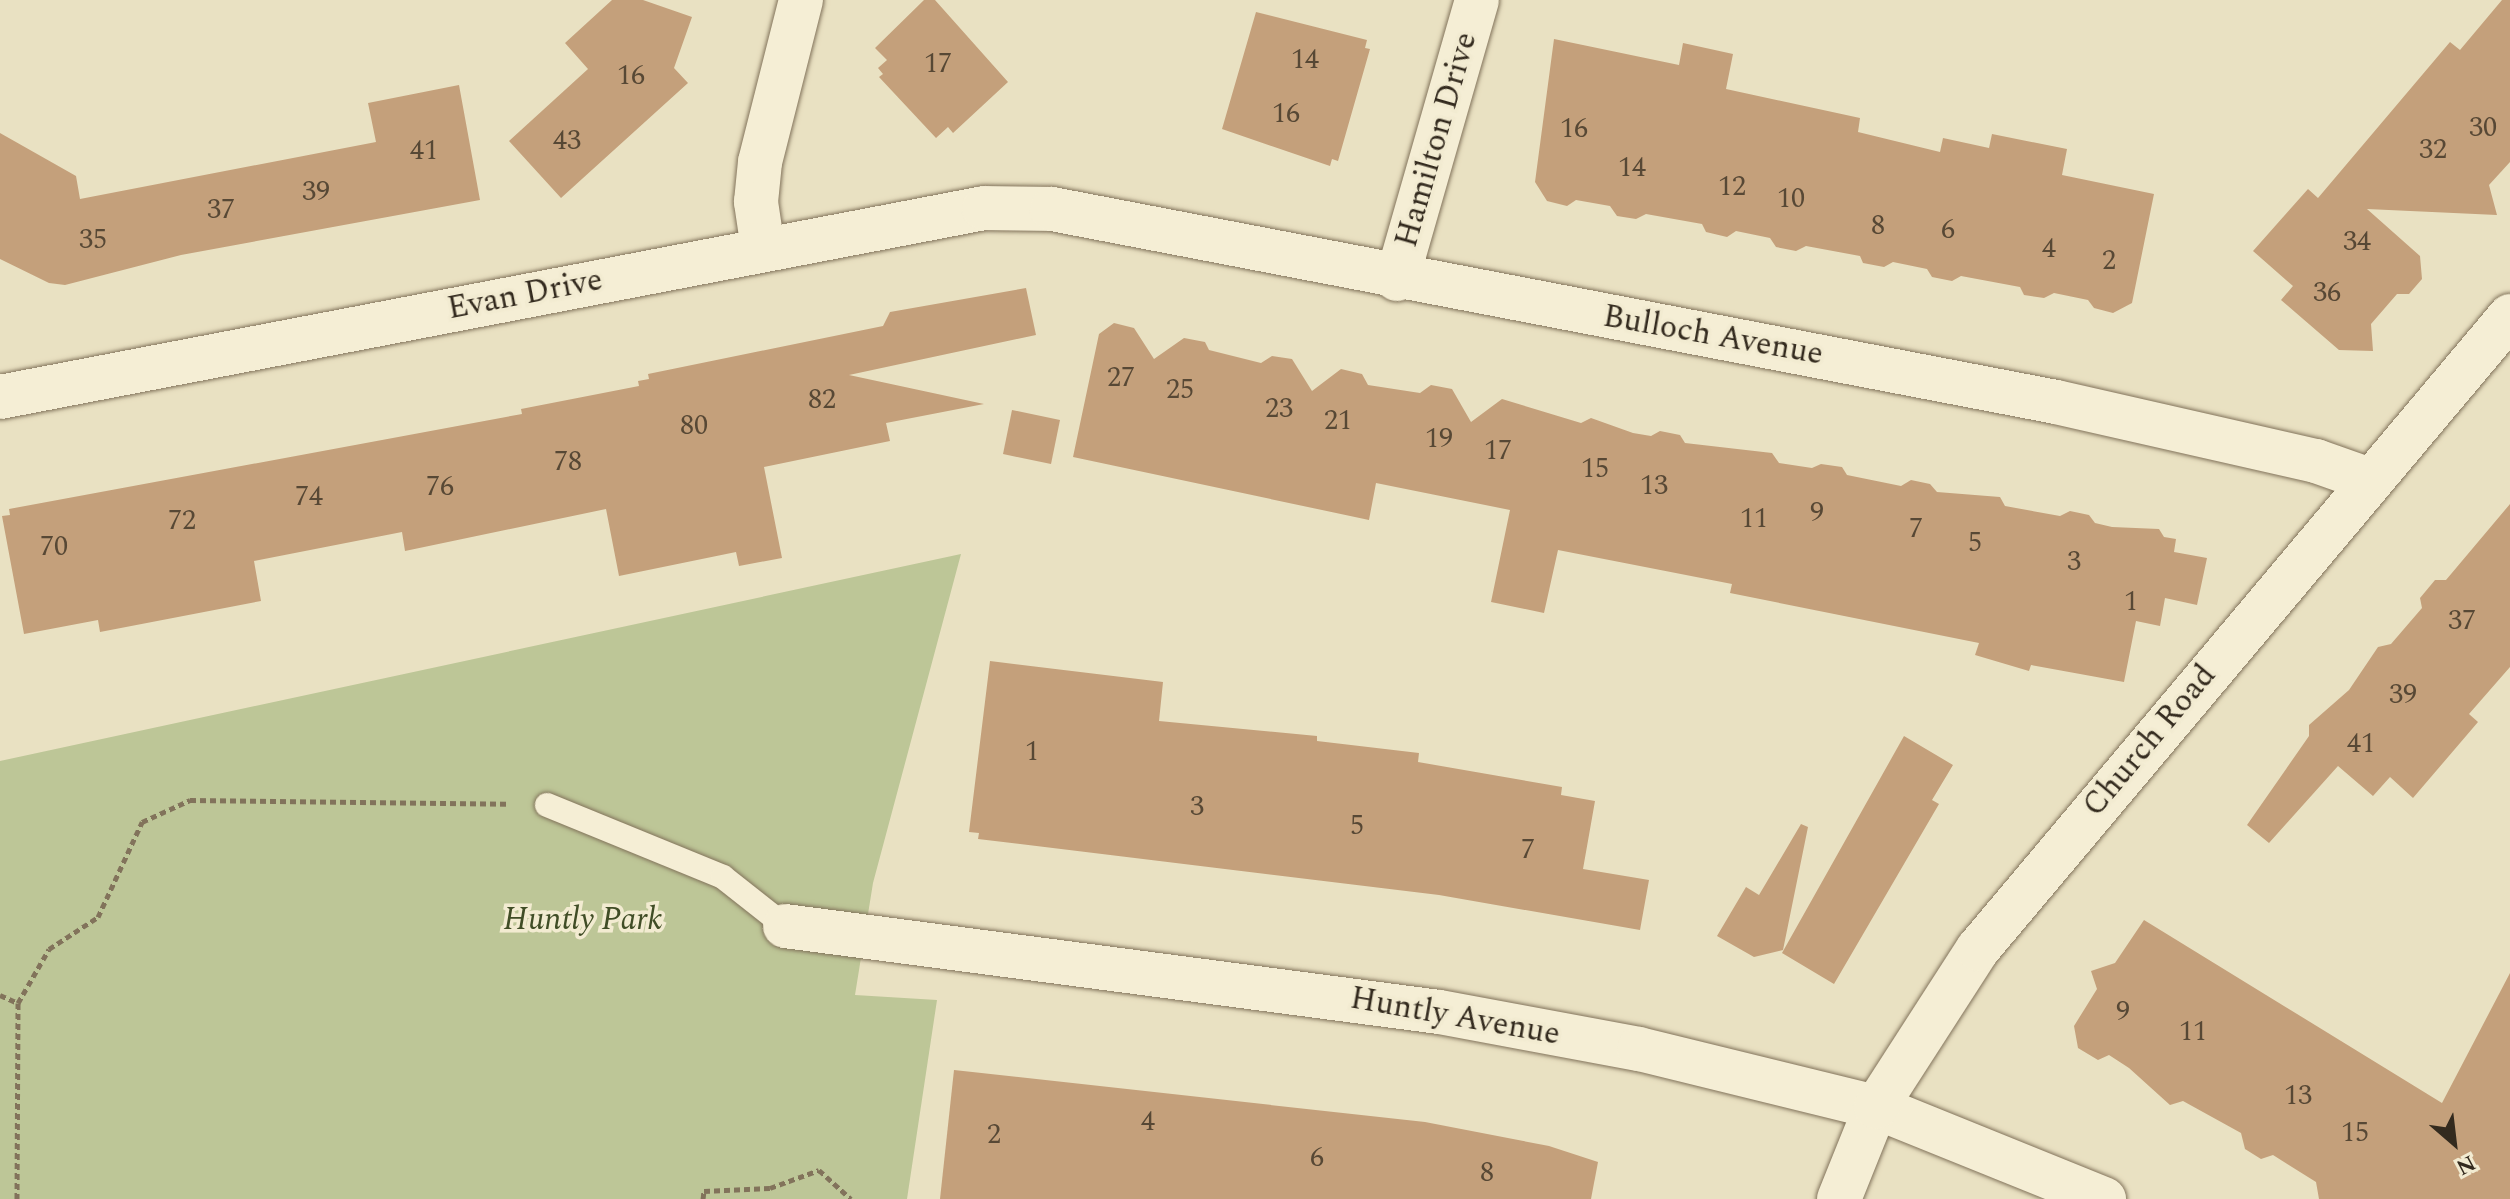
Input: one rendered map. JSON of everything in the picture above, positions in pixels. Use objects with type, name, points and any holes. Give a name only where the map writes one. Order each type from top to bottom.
[{"type":"street","points":[[763,249],[756,202],[760,162],[801,0]]},
{"type":"street","name":"Hamilton Drive","points":[[1397,279],[1477,0]]},
{"type":"street","name":"Evan Drive","points":[[0,397],[984,208],[1052,209]]},
{"type":"street","name":"Bulloch Avenue","points":[[1052,209],[1397,279],[2056,402],[2316,461],[2370,480]]},
{"type":"street","name":"Church Road","points":[[1839,1199],[1876,1107],[1919,1033],[1997,925],[2510,316]]},
{"type":"street","name":"Huntly Avenue","points":[[785,926],[1439,1012],[1639,1049],[1876,1107],[2104,1199]]},
{"type":"lane","points":[[547,805],[723,877],[785,926]]},
{"type":"path","points":[[17,1199],[18,1003],[49,949],[98,917],[142,822],[190,800],[547,805]]},
{"type":"path","points":[[0,995],[18,1003]]},
{"type":"path","points":[[703,1199],[704,1191],[770,1188],[819,1170],[851,1199]]},
{"type":"green space","name":"Huntly Park","points":[[961,554],[873,883],[855,995],[937,1000],[907,1199],[0,1199],[0,761]]},
{"type":"building","points":[[612,0],[643,0],[692,17],[674,68],[688,83],[561,198],[509,141],[588,69],[565,43]]},
{"type":"building","points":[[924,0],[935,0],[1008,82],[953,133],[948,127],[936,138],[879,77],[883,74],[878,68],[887,60],[875,48]]},
{"type":"building","points":[[2502,0],[2510,0],[2510,162],[2489,185],[2497,215],[2367,209],[2420,256],[2422,279],[2409,294],[2397,294],[2371,324],[2373,351],[2339,350],[2281,300],[2293,286],[2253,251],[2308,189],[2318,198],[2450,42],[2460,50]]},
{"type":"building","points":[[1256,12],[1367,40],[1365,48],[1370,49],[1338,161],[1332,159],[1330,166],[1222,129]]},
{"type":"building","points":[[1554,39],[1679,65],[1683,43],[1733,54],[1726,89],[1860,118],[1858,132],[1940,152],[1943,138],[1989,148],[1992,134],[2067,149],[2062,175],[2154,194],[2132,303],[2113,313],[2094,308],[2088,300],[2054,293],[2044,298],[2024,295],[2020,287],[1961,276],[1952,281],[1932,277],[1927,269],[1893,262],[1884,267],[1863,263],[1860,256],[1806,246],[1796,251],[1776,247],[1770,238],[1736,231],[1727,237],[1706,232],[1702,224],[1646,214],[1636,219],[1617,216],[1610,206],[1576,200],[1567,206],[1547,201],[1535,182]]},
{"type":"building","points":[[459,85],[480,200],[181,255],[65,285],[49,283],[0,259],[0,133],[76,176],[80,199],[376,142],[368,103]]},
{"type":"building","points":[[1026,288],[1036,335],[849,375],[984,404],[886,423],[890,441],[764,467],[782,558],[739,566],[736,552],[619,576],[606,509],[405,551],[402,532],[254,561],[261,601],[100,632],[98,620],[24,634],[2,516],[10,515],[9,509],[522,414],[521,409],[639,386],[638,381],[649,379],[648,374],[883,326],[890,312]]},
{"type":"building","points":[[1114,323],[1134,328],[1154,359],[1184,338],[1205,342],[1209,350],[1261,363],[1272,356],[1292,359],[1312,391],[1341,369],[1362,374],[1368,385],[1420,393],[1431,385],[1452,389],[1471,422],[1502,399],[1581,423],[1591,418],[1633,433],[1651,436],[1660,431],[1680,435],[1685,443],[1772,453],[1779,463],[1812,468],[1821,464],[1842,467],[1847,475],[1901,486],[1911,480],[1930,484],[1937,492],[2000,497],[2005,506],[2060,516],[2070,511],[2089,515],[2095,523],[2112,527],[2159,529],[2164,537],[2176,539],[2174,552],[2207,558],[2197,605],[2165,598],[2160,626],[2136,621],[2124,682],[2031,665],[2029,671],[1975,655],[1979,643],[1730,593],[1732,584],[1558,550],[1544,613],[1491,602],[1510,510],[1376,483],[1369,520],[1073,457],[1099,334]]},
{"type":"building","points":[[1012,410],[1060,420],[1051,464],[1003,454]]},
{"type":"building","points":[[2510,504],[2510,667],[2469,714],[2478,722],[2413,798],[2390,777],[2373,796],[2338,766],[2269,843],[2247,825],[2309,736],[2309,725],[2349,690],[2378,647],[2391,644],[2422,608],[2420,598],[2435,580],[2446,580]]},
{"type":"building","points":[[990,661],[1163,682],[1159,721],[1317,736],[1317,741],[1419,753],[1418,762],[1562,787],[1561,795],[1595,801],[1583,869],[1649,880],[1640,930],[1439,895],[978,839],[979,833],[969,832]]},
{"type":"building","points":[[1904,736],[1953,765],[1932,800],[1939,804],[1834,984],[1782,953]]},
{"type":"building","points":[[1801,824],[1808,827],[1783,950],[1754,957],[1717,936],[1746,887],[1759,895]]},
{"type":"building","points":[[2144,920],[2442,1103],[2510,973],[2510,1199],[2319,1199],[2316,1182],[2273,1155],[2261,1159],[2245,1149],[2241,1133],[2183,1101],[2170,1105],[2129,1068],[2109,1055],[2098,1060],[2078,1048],[2074,1026],[2097,989],[2091,971],[2115,963]]},
{"type":"building","points":[[954,1070],[1425,1122],[1549,1146],[1598,1162],[1591,1199],[940,1199]]}]
